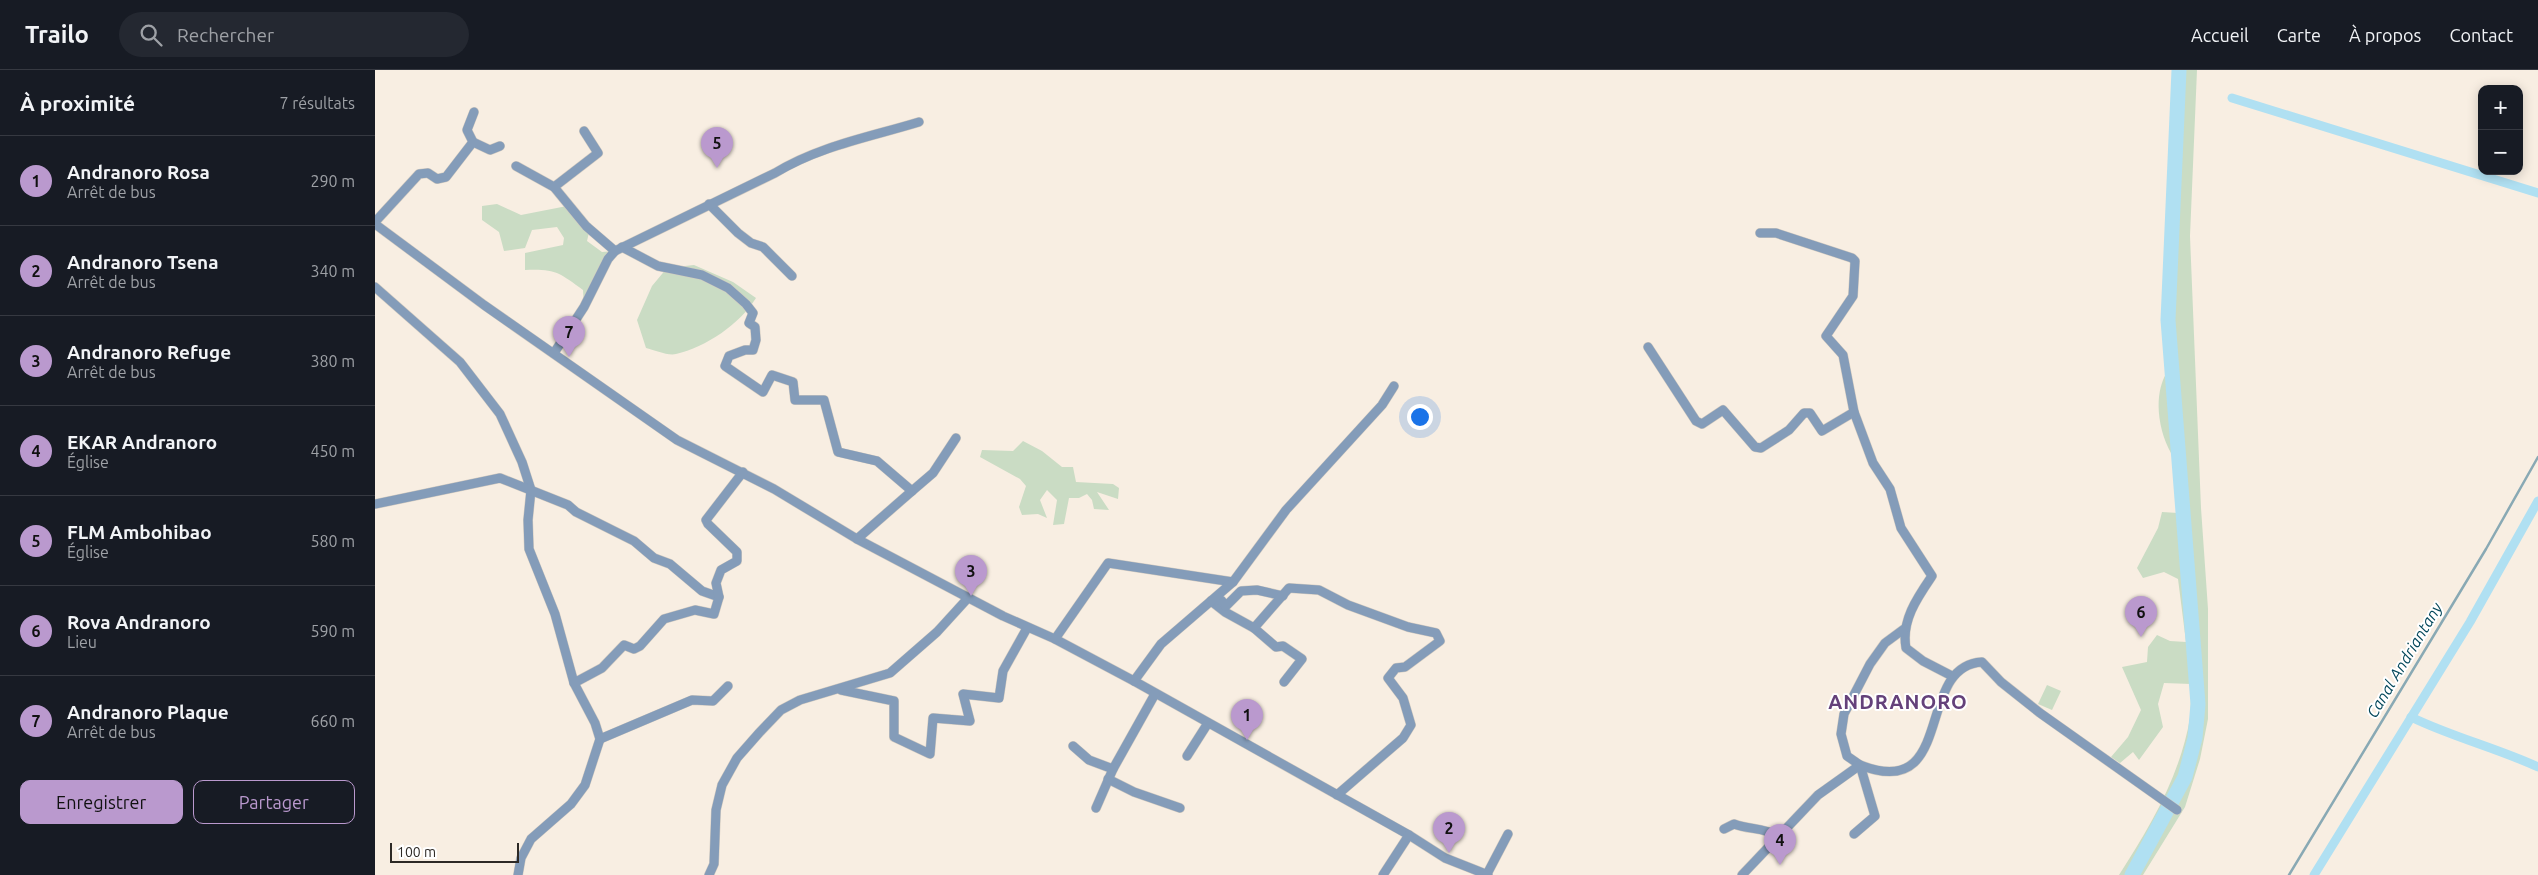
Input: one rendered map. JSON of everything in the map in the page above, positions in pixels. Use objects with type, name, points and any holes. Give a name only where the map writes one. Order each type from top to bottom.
[{"type":"street","points":[[474,112],[467,130],[473,142],[491,150],[500,146]]},
{"type":"street","points":[[554,353],[584,307],[608,259],[619,249],[798,159],[835,145],[919,122]]},
{"type":"street","points":[[554,187],[598,153],[584,131]]},
{"type":"street","points":[[473,142],[446,177],[437,179],[428,173],[419,174],[375,223],[477,300],[677,440],[743,472],[857,540],[1027,628],[1055,639],[1134,681],[1409,835],[1445,858],[1488,875],[1508,834]]},
{"type":"street","points":[[516,166],[554,187],[586,226],[619,249],[659,266],[702,275],[728,288],[753,313],[749,323],[755,327],[756,340],[753,350],[745,350],[729,356],[725,366],[763,392],[772,375],[793,382],[795,400],[824,400],[838,452],[877,461],[912,491]]},
{"type":"street","points":[[709,204],[738,233],[751,243],[763,247],[792,276]]},
{"type":"street","points":[[1760,233],[1776,233],[1852,258],[1855,261],[1853,296],[1827,336],[1843,356],[1854,412],[1873,463],[1890,490],[1901,528],[1932,576],[1917,597],[1904,629],[1906,648],[1923,661],[1952,676]]},
{"type":"street","points":[[375,287],[460,362],[500,414],[522,462],[531,490],[528,520],[529,550],[555,614],[574,683],[595,723],[600,738],[585,786],[571,804],[531,839],[521,858],[518,875]]},
{"type":"street","points":[[1648,347],[1697,421],[1702,424],[1723,410],[1755,447],[1761,448],[1789,430],[1804,413],[1810,413],[1822,431],[1854,412]]},
{"type":"street","points":[[1134,681],[1161,644],[1233,582],[1286,510],[1382,405],[1394,386]]},
{"type":"street","points":[[857,540],[933,473],[956,438]]},
{"type":"street","points":[[574,683],[602,668],[624,646],[634,648],[640,646],[664,619],[695,610],[715,614],[719,597],[717,583],[721,570],[737,561],[737,552],[707,524],[706,520],[743,472]]},
{"type":"street","points":[[375,504],[500,478],[568,505],[576,512],[628,537],[654,558],[670,564],[701,591],[719,597]]},
{"type":"street","points":[[1055,639],[1108,563],[1233,582]]},
{"type":"street","points":[[1254,628],[1289,588],[1319,590],[1348,605],[1408,627],[1436,633],[1440,641],[1405,667],[1396,668],[1388,678],[1403,698],[1411,725],[1403,738],[1337,796]]},
{"type":"street","points":[[1211,601],[1221,600],[1226,606],[1241,591],[1257,590],[1283,596]]},
{"type":"street","points":[[718,875],[714,864],[716,810],[722,785],[737,758],[781,710],[800,700],[890,673],[937,632],[968,598]]},
{"type":"street","points":[[1211,601],[1225,612],[1254,628],[1276,647],[1283,646],[1302,659],[1284,682]]},
{"type":"street","points":[[839,689],[894,701],[894,737],[930,754],[933,718],[970,721],[963,694],[999,698],[1003,671],[1027,628]]},
{"type":"street","points":[[1904,629],[1885,643],[1875,657],[1858,684],[1844,714],[1841,734],[1847,756],[1860,765],[1877,772],[1896,773],[1913,766],[1925,744],[1952,676],[1962,666],[1982,662],[2001,682],[2040,713],[2177,810]]},
{"type":"street","points":[[600,738],[692,700],[713,701],[728,686]]},
{"type":"street","points":[[1096,808],[1113,769],[1155,694]]},
{"type":"street","points":[[1187,756],[1208,723]]},
{"type":"street","points":[[1073,746],[1089,760],[1113,769]]},
{"type":"street","points":[[1854,834],[1875,816],[1860,765]]},
{"type":"street","points":[[1742,875],[1818,794],[1860,765]]},
{"type":"street","points":[[1108,779],[1134,792],[1180,808]]},
{"type":"street","points":[[1723,829],[1734,824],[1749,829],[1765,828],[1777,836]]},
{"type":"street","points":[[1383,875],[1409,835]]},
{"type":"street","points":[[709,875],[714,864]]},
{"type":"green space","points":[[2178,70],[2197,70],[2190,236],[2201,508],[2208,609],[2208,719],[2200,759],[2185,807],[2143,875],[2119,875],[2152,820],[2171,781],[2179,760],[2190,718],[2191,684],[2164,683],[2158,704],[2163,727],[2139,760],[2133,752],[2120,763],[2111,757],[2128,737],[2141,710],[2122,667],[2147,662],[2148,647],[2157,635],[2170,641],[2186,642],[2178,579],[2164,572],[2143,578],[2137,568],[2158,528],[2162,512],[2178,513],[2178,469],[2163,434],[2160,423],[2159,402],[2160,391],[2167,372],[2168,237]]},
{"type":"green space","points":[[497,204],[521,215],[567,206],[591,224],[587,241],[602,252],[614,251],[584,307],[583,290],[568,279],[550,271],[525,270],[525,253],[563,245],[564,238],[557,227],[532,230],[525,248],[504,251],[499,232],[482,220],[482,206]]},
{"type":"green space","points":[[694,265],[733,282],[756,298],[732,325],[699,346],[676,354],[665,354],[646,348],[637,320],[652,286],[667,268]]},
{"type":"green space","points":[[1023,441],[1042,451],[1062,467],[1073,467],[1076,482],[1113,484],[1119,488],[1118,499],[1097,492],[1109,510],[1094,509],[1092,500],[1087,494],[1079,498],[1069,498],[1064,524],[1053,525],[1057,500],[1047,490],[1040,500],[1047,518],[1038,514],[1022,515],[1019,507],[1026,486],[1020,479],[980,457],[982,450],[1013,451]]},
{"type":"green space","points":[[2047,685],[2061,691],[2052,710],[2038,704]]},
{"type":"waterway","points":[[2132,875],[2185,777],[2195,738],[2198,704],[2168,320],[2179,70]]},
{"type":"waterway","points":[[2232,98],[2538,193]]},
{"type":"waterway","name":"Canal Andriantany","points":[[2289,875],[2486,549],[2538,457]]},
{"type":"waterway","points":[[2314,875],[2470,622],[2538,501]]},
{"type":"waterway","points":[[2411,717],[2442,731],[2538,767]]},
{"type":"place","name":"FLM Ambohibao","points":[[717,168]]},
{"type":"place","name":"Andranoro Plaque","points":[[569,357]]},
{"type":"place","name":"Andranoro Refuge","points":[[971,596]]},
{"type":"place","name":"Rova Andranoro","points":[[2141,637]]},
{"type":"place","name":"Andranoro Rosa","points":[[1247,740]]},
{"type":"place","name":"Andranoro Tsena","points":[[1449,853]]},
{"type":"place","name":"EKAR Andranoro","points":[[1780,865]]},
{"type":"district","name":"ANDRANORO","points":[[1898,701]]}]
